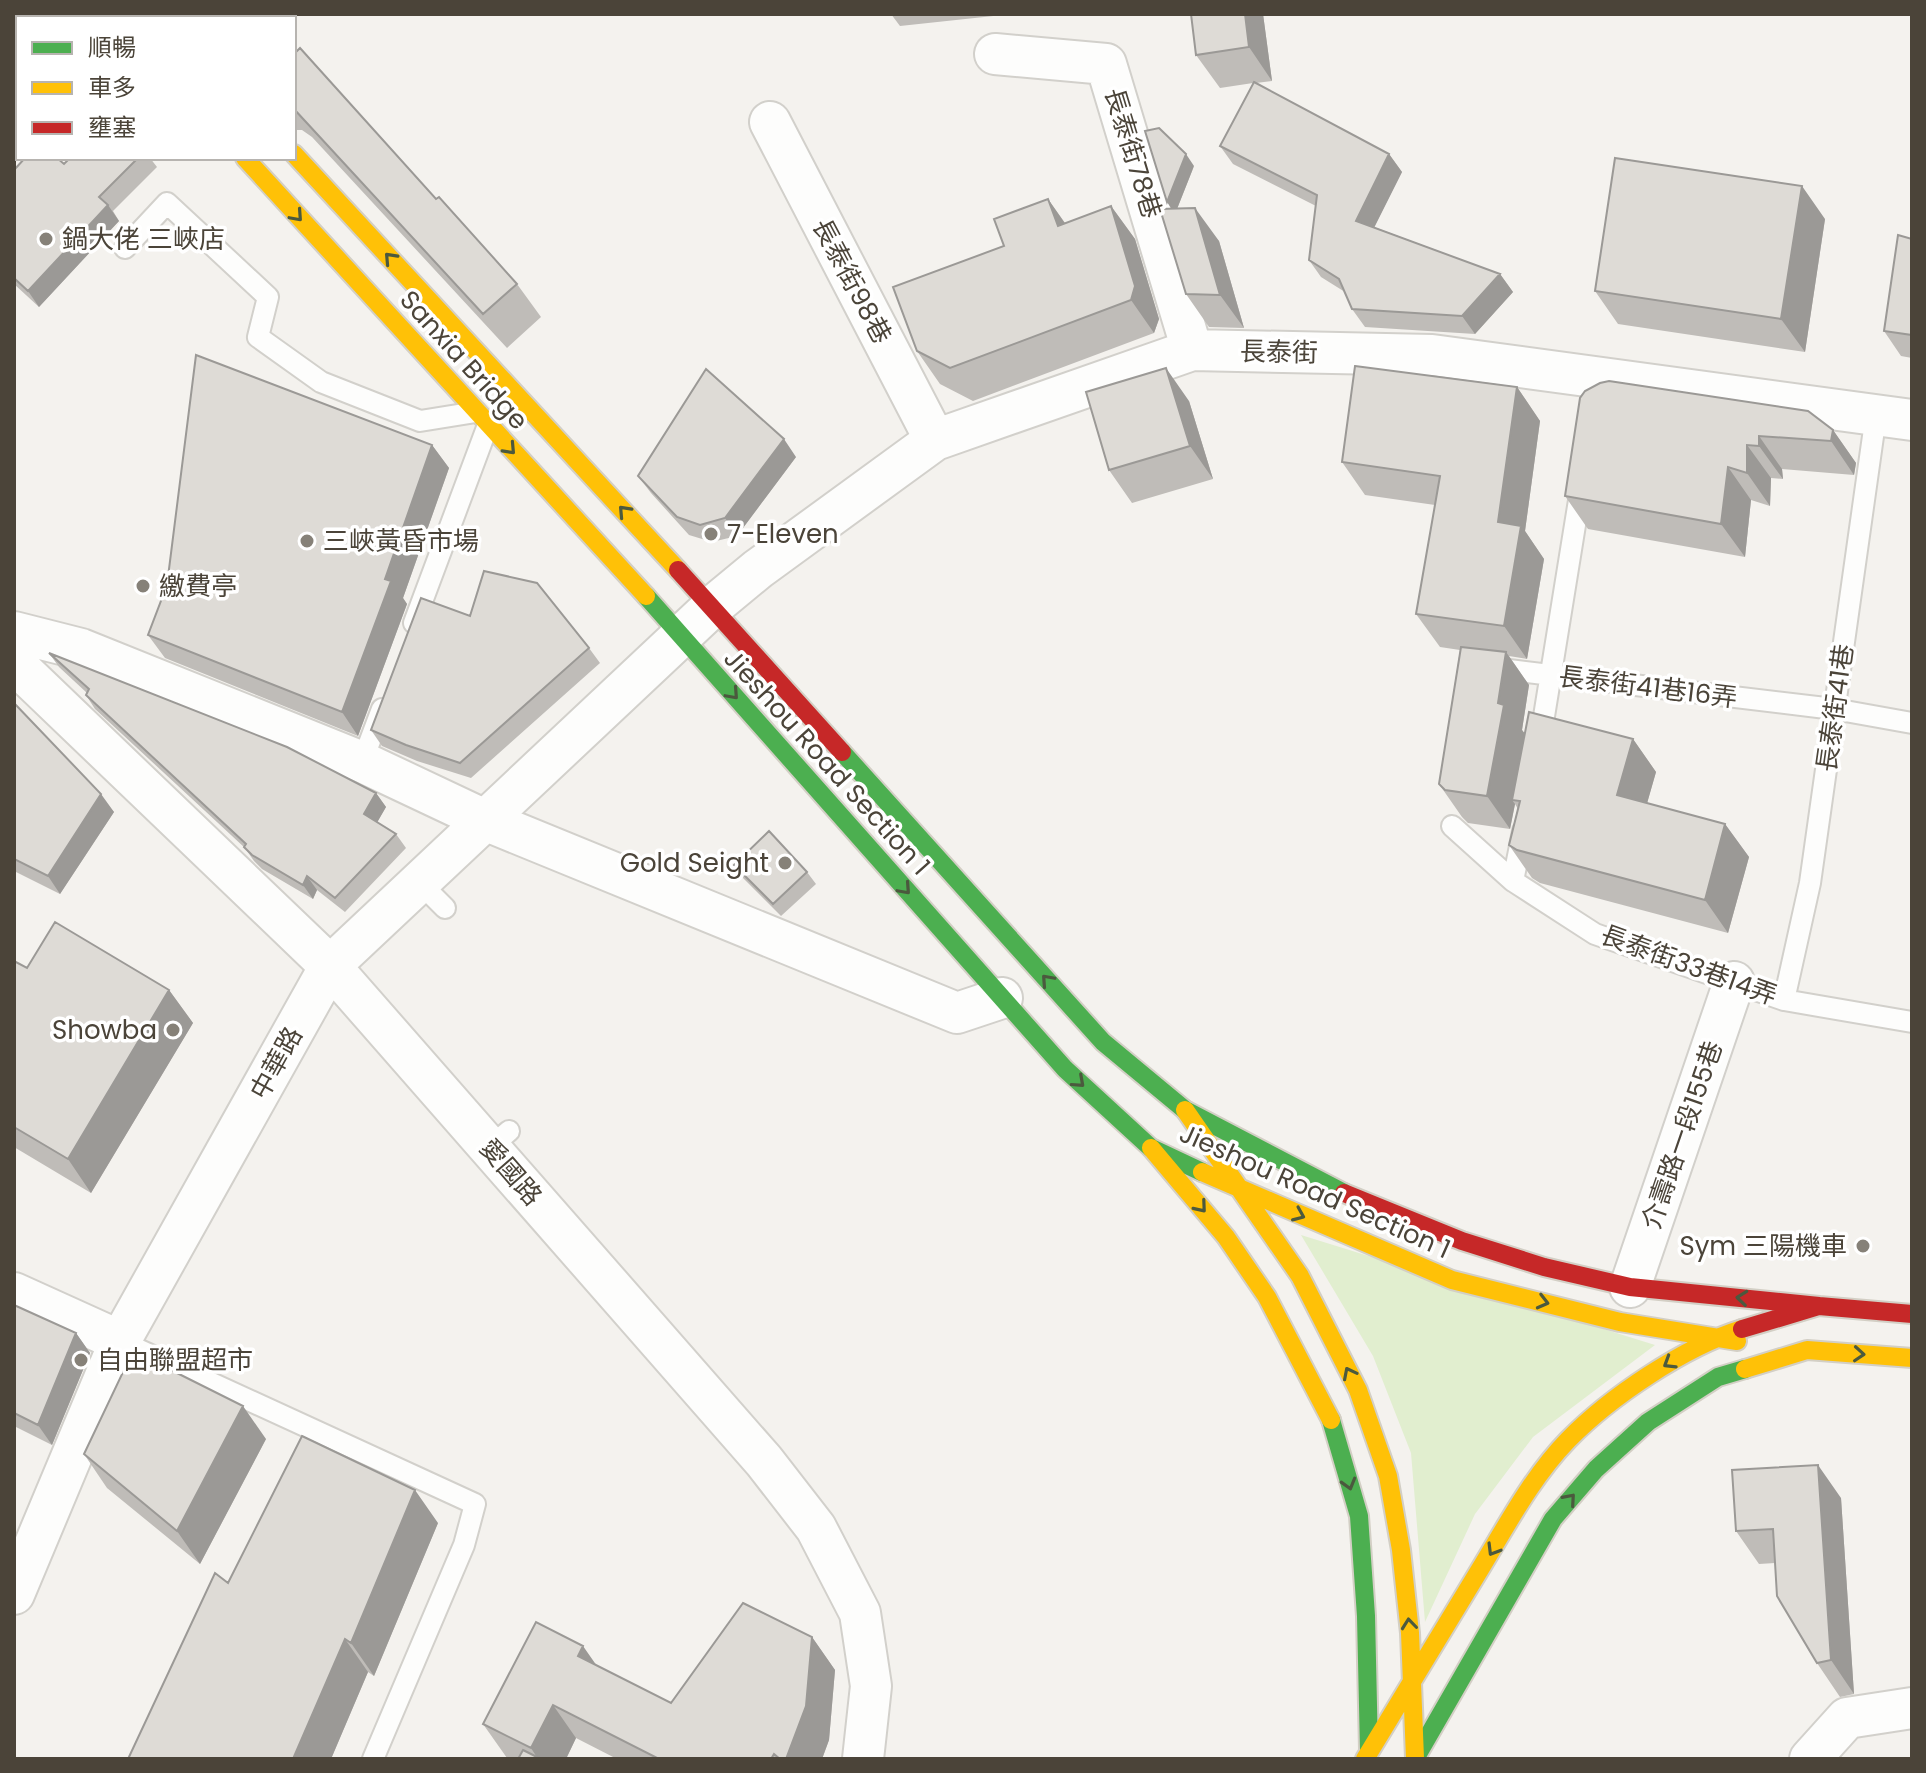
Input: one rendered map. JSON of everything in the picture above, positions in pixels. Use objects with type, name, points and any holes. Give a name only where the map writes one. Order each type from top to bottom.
[{"type":"main road","name":"Sanxia Bridge","points":[[296,156],[677,568]]},
{"type":"main road","name":"Sanxia Bridge","points":[[247,160],[646,596]]},
{"type":"main road","name":"Jieshou Road Section 1","points":[[677,568],[1103,1042],[1185,1110],[1354,1198],[1448,1236],[1544,1267],[1630,1287],[1912,1314]]},
{"type":"main road","name":"Jieshou Road Section 1","points":[[646,596],[1065,1069],[1151,1148],[1240,1190],[1452,1280],[1620,1322],[1713,1338],[1807,1350],[1912,1358]]},
{"type":"main road","points":[[1185,1110],[1300,1276],[1358,1390],[1388,1476],[1407,1605],[1415,1758]]},
{"type":"main road","points":[[1151,1148],[1226,1237],[1267,1297],[1330,1417],[1359,1516],[1366,1616],[1367,1755]]},
{"type":"main road","points":[[1367,1755],[1527,1492],[1568,1440],[1623,1394],[1668,1363],[1713,1338],[1819,1306]]},
{"type":"main road","points":[[1415,1758],[1553,1519],[1596,1469],[1648,1422],[1718,1377],[1807,1350]]},
{"type":"street","name":"長泰街78巷","points":[[995,54],[1106,64],[1192,350]]},
{"type":"street","name":"長泰街98巷","points":[[770,122],[935,440]]},
{"type":"street","name":"長泰街","points":[[681,636],[758,569],[935,440],[1192,350],[1432,355],[1597,385],[1894,418]]},
{"type":"street","points":[[14,632],[145,668],[362,762],[482,834],[889,994],[957,1013],[1002,998]]},
{"type":"street","name":"中華路","points":[[14,1594],[56,1476],[120,1341],[330,966],[433,895],[482,834],[681,636]]},
{"type":"street","name":"愛國路","points":[[14,663],[330,966],[499,1140],[816,1528],[860,1613],[871,1686],[863,1759]]},
{"type":"street","name":"介壽路一段155巷","points":[[1630,1287],[1734,982]]},
{"type":"street","points":[[14,1293],[120,1341]]},
{"type":"street","points":[[1810,1759],[1847,1718],[1912,1708]]},
{"type":"lane","points":[[125,248],[167,203],[268,297],[258,337],[321,382],[420,421],[482,418],[406,645]]},
{"type":"lane","name":"長泰街41巷","points":[[1784,1000],[1810,883],[1834,709],[1894,418]]},
{"type":"lane","points":[[1536,764],[1584,471]]},
{"type":"lane","name":"長泰街41巷16弄","points":[[1476,666],[1834,709],[1912,723]]},
{"type":"lane","points":[[362,762],[390,689]]},
{"type":"lane","points":[[1513,881],[1527,808]]},
{"type":"lane","name":"長泰街33巷14弄","points":[[1452,826],[1513,881],[1595,934],[1784,1000],[1912,1022]]},
{"type":"lane","points":[[120,1341],[475,1504],[464,1545],[373,1759]]},
{"type":"green space","points":[[1301,1235],[1655,1345],[1533,1437],[1475,1514],[1425,1622],[1411,1453],[1373,1356]]},
{"type":"building","points":[[1191,14],[1245,14],[1249,47],[1196,55]]},
{"type":"building","points":[[300,48],[517,284],[483,314],[296,111],[296,52]]},
{"type":"building","points":[[1254,82],[1389,154],[1356,221],[1500,274],[1462,316],[1352,309],[1339,279],[1309,260],[1317,195],[1220,146]]},
{"type":"building","points":[[1159,128],[1186,154],[1167,202],[1145,131]]},
{"type":"building","points":[[1615,158],[1802,186],[1781,319],[1595,291]]},
{"type":"building","points":[[23,160],[59,160],[64,164],[68,160],[136,160],[99,197],[108,205],[28,291],[14,278],[14,170]]},
{"type":"building","points":[[1048,199],[1058,226],[1111,206],[1135,286],[1131,300],[950,368],[917,351],[893,287],[1004,246],[994,219]]},
{"type":"building","points":[[1195,208],[1220,295],[1186,294],[1160,209]]},
{"type":"building","points":[[1898,235],[1912,239],[1912,335],[1884,331]]},
{"type":"building","name":"三峽黃昏市場","points":[[196,355],[432,445],[385,579],[391,581],[342,712],[148,635],[167,585]]},
{"type":"building","points":[[1355,366],[1517,387],[1498,522],[1521,526],[1504,626],[1416,614],[1440,476],[1342,462]]},
{"type":"building","points":[[1166,368],[1190,446],[1109,470],[1086,392]]},
{"type":"building","points":[[706,369],[784,439],[725,518],[700,525],[677,517],[638,476]]},
{"type":"building","points":[[1609,381],[1808,411],[1833,430],[1831,441],[1759,436],[1759,446],[1747,445],[1747,473],[1728,467],[1721,524],[1565,496],[1580,398],[1585,391]]},
{"type":"building","points":[[484,571],[537,583],[589,648],[460,763],[371,730],[421,598],[470,616]]},
{"type":"building","points":[[1461,647],[1506,652],[1498,703],[1504,705],[1487,796],[1445,790],[1439,784]]},
{"type":"building","points":[[49,653],[287,747],[376,793],[364,814],[396,834],[335,898],[307,876],[303,885],[252,855],[244,847],[246,844],[86,695],[89,689]]},
{"type":"building","points":[[14,703],[101,794],[48,876],[14,859]]},
{"type":"building","points":[[1529,712],[1633,739],[1617,795],[1725,824],[1705,900],[1517,850],[1509,845],[1520,801],[1512,800]]},
{"type":"building","points":[[769,831],[807,872],[773,904],[734,865]]},
{"type":"building","points":[[55,922],[169,990],[68,1159],[14,1127],[14,961],[27,968]]},
{"type":"building","points":[[14,1305],[76,1333],[38,1425],[14,1413]]},
{"type":"building","points":[[133,1351],[243,1406],[177,1531],[84,1454]]},
{"type":"building","points":[[302,1436],[415,1490],[351,1643],[345,1639],[293,1759],[128,1759],[215,1573],[228,1583]]},
{"type":"building","points":[[1818,1465],[1831,1660],[1817,1663],[1777,1596],[1773,1529],[1736,1531],[1732,1470]]},
{"type":"building","points":[[743,1603],[812,1637],[806,1706],[786,1759],[774,1754],[771,1759],[659,1759],[553,1705],[531,1748],[483,1724],[536,1622],[583,1646],[578,1656],[671,1703]]},
{"type":"building","points":[[523,1750],[541,1759],[518,1759]]},
{"type":"traffic: fast","points":[[646,596],[1065,1069],[1151,1148],[1202,1172]]},
{"type":"traffic: fast","points":[[842,752],[1103,1042],[1185,1110],[1344,1193]]},
{"type":"traffic: fast","points":[[1415,1759],[1553,1519],[1596,1469],[1648,1422],[1718,1377],[1745,1369]]},
{"type":"traffic: fast","points":[[1331,1420],[1359,1516],[1366,1616],[1369,1750]]},
{"type":"traffic: slow","points":[[296,156],[678,570]]},
{"type":"traffic: slow","points":[[247,160],[646,596]]},
{"type":"traffic: slow","points":[[1185,1110],[1300,1276],[1358,1390],[1388,1476],[1401,1550],[1410,1633],[1415,1758]]},
{"type":"traffic: slow","points":[[1151,1148],[1226,1237],[1267,1297],[1331,1420]]},
{"type":"traffic: slow","points":[[1202,1172],[1452,1280],[1620,1322],[1737,1341]]},
{"type":"traffic: slow","points":[[1365,1759],[1511,1517],[1555,1454],[1605,1407],[1649,1375],[1696,1348],[1742,1329]]},
{"type":"traffic: slow","points":[[1745,1369],[1807,1350],[1912,1358]]},
{"type":"traffic: jam","points":[[678,570],[842,752]]},
{"type":"traffic: jam","points":[[1344,1193],[1462,1241],[1544,1267],[1630,1287],[1819,1306]]},
{"type":"traffic: jam","points":[[1742,1329],[1819,1306],[1912,1314]]},
{"type":"place","name":"鍋大佬 三峽店","points":[[46,239]]},
{"type":"place","name":"7-Eleven","points":[[711,534]]},
{"type":"place","name":"三峽黃昏市場","points":[[307,541]]},
{"type":"place","name":"繳費亭","points":[[143,586]]},
{"type":"place","name":"Gold Seight","points":[[785,863]]},
{"type":"place","name":"Showba","points":[[173,1030]]},
{"type":"place","name":"Sym 三陽機車","points":[[1863,1246]]},
{"type":"place","name":"自由聯盟超市","points":[[81,1360]]}]
